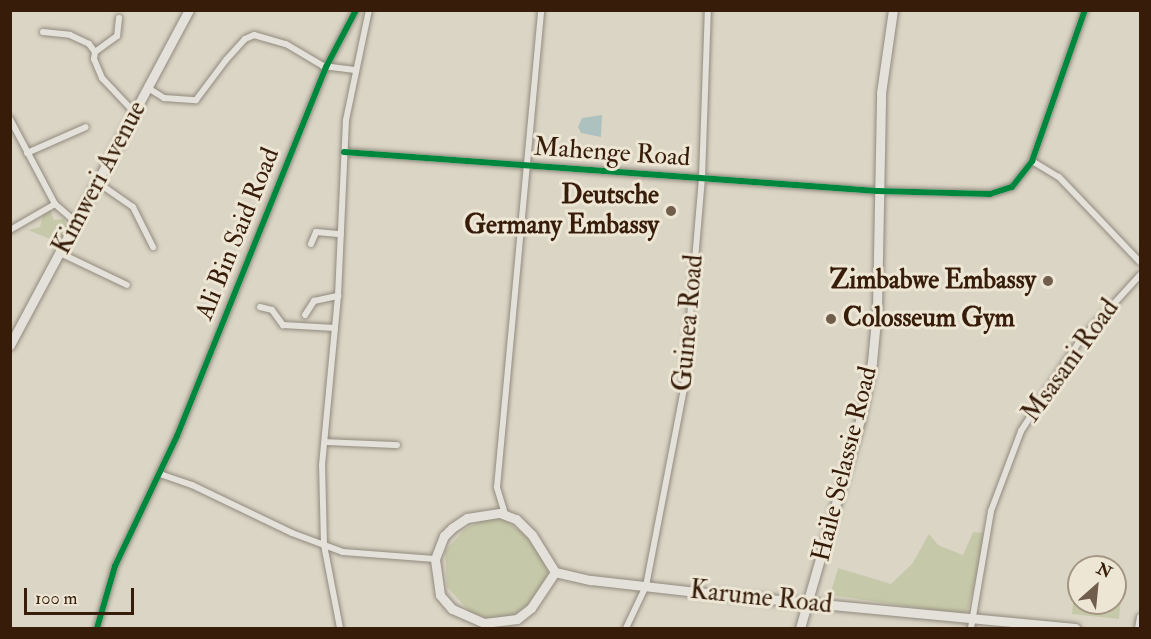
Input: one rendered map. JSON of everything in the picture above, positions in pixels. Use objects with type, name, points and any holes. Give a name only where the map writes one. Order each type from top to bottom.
[{"type":"street","name":"Kimweri Avenue","points":[[10,345],[189,10]]},
{"type":"street","name":"Ali Bin Said Road","points":[[97,628],[115,566],[160,474],[326,67],[356,10]]},
{"type":"street","points":[[340,628],[324,545],[325,442],[338,296],[344,152],[356,70],[369,10]]},
{"type":"street","points":[[505,514],[497,487],[524,167],[541,10]]},
{"type":"street","name":"Guinea Road","points":[[626,628],[646,586],[683,399],[702,178],[708,10]]},
{"type":"street","name":"Haile Selassie Road","points":[[800,628],[810,603],[872,362],[877,309],[877,191],[881,93],[893,10]]},
{"type":"street","points":[[1085,10],[1032,161],[1059,177],[1140,262]]},
{"type":"street","points":[[95,52],[117,36],[119,18]]},
{"type":"street","points":[[43,32],[70,35],[89,44],[95,52],[95,65],[102,78],[135,113]]},
{"type":"street","points":[[148,87],[164,98],[196,100],[238,46],[254,36],[286,44],[326,67],[356,70]]},
{"type":"street","points":[[10,119],[55,204],[76,222]]},
{"type":"street","points":[[27,153],[86,128]]},
{"type":"street","name":"Mahenge Road","points":[[344,152],[524,167],[877,191],[990,194],[1021,180],[1032,161]]},
{"type":"street","points":[[97,182],[133,207],[153,247]]},
{"type":"street","points":[[10,230],[55,204]]},
{"type":"street","points":[[311,244],[316,232],[341,234]]},
{"type":"street","points":[[60,253],[127,285]]},
{"type":"street","name":"Msasani Road","points":[[972,624],[991,511],[1021,431],[1079,342],[1140,275]]},
{"type":"street","points":[[305,315],[314,301],[338,296]]},
{"type":"street","points":[[260,307],[272,310],[283,324],[334,328]]},
{"type":"street","points":[[325,442],[397,445]]},
{"type":"street","points":[[160,474],[343,552],[435,559]]},
{"type":"street","points":[[505,514],[516,519],[539,543],[555,572],[531,608],[517,619],[484,623],[469,619],[440,595],[435,559],[444,536],[467,518],[505,514]]},
{"type":"street","name":"Karume Road","points":[[555,572],[646,586],[810,603],[972,624],[1075,628]]},
{"type":"street","points":[[1138,628],[1140,617]]},
{"type":"green space","points":[[49,208],[54,220],[64,219],[69,230],[57,242],[28,230],[40,227],[43,214]]},
{"type":"green space","points":[[502,518],[533,541],[547,563],[547,577],[526,608],[507,618],[490,619],[472,614],[447,587],[445,551],[465,529],[484,519]]},
{"type":"green space","points":[[973,532],[988,533],[966,615],[830,595],[838,568],[891,584],[912,564],[929,534],[938,545],[963,555]]},
{"type":"green space","points":[[1081,615],[1119,615],[1119,619]]},
{"type":"shaded area","points":[[602,115],[601,137],[581,133],[578,127],[582,118]]},
{"type":"cycle path","points":[[97,628],[115,566],[177,436],[326,67],[356,10]]},
{"type":"cycle path","points":[[344,152],[877,191],[990,194],[1012,187],[1032,161],[1085,10]]},
{"type":"place","name":"Deutsche Germany Embassy","points":[[671,211]]},
{"type":"place","name":"Zimbabwe Embassy","points":[[1048,281]]},
{"type":"place","name":"Colosseum Gym","points":[[831,319]]}]
